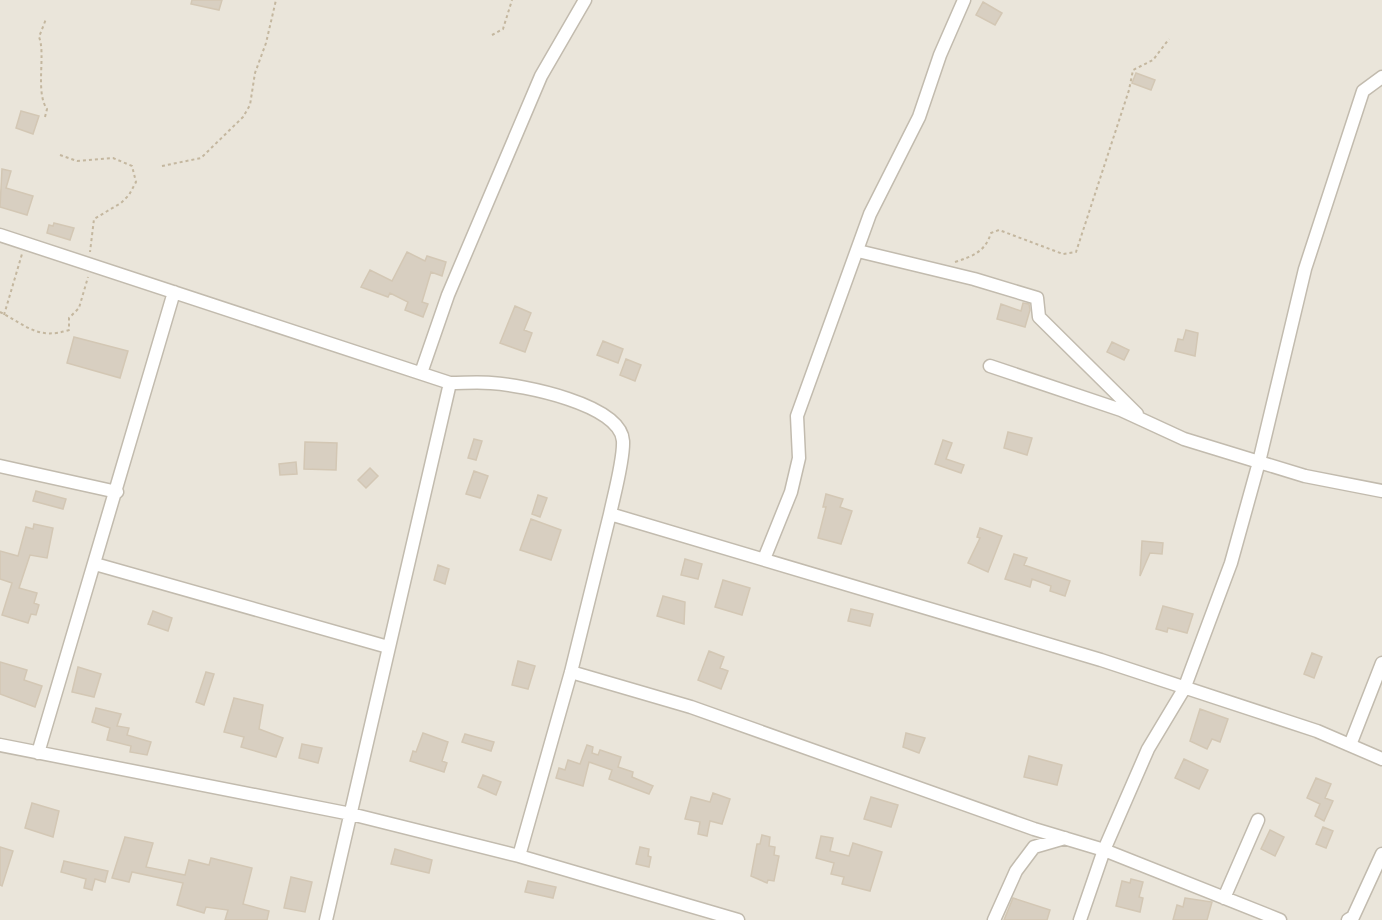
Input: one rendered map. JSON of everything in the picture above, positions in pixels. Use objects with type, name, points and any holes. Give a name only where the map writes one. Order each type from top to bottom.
[{"type":"street","points":[[421,373],[448,295],[541,76],[585,0]]},
{"type":"street","points":[[764,559],[791,492],[799,458],[797,416],[870,214],[919,117],[940,55],[964,0]]},
{"type":"street","points":[[1080,920],[1104,850],[1148,749],[1184,688],[1231,562],[1259,462],[1305,269],[1325,204],[1363,91],[1382,77]]},
{"type":"street","points":[[0,235],[450,383],[491,383],[539,390],[586,406],[612,420],[620,430],[624,442],[610,514],[570,672],[519,856]]},
{"type":"street","points":[[858,251],[974,279],[1037,298],[1040,317],[1144,420]]},
{"type":"street","points":[[38,753],[117,492],[174,292]]},
{"type":"street","points":[[990,366],[1121,410],[1184,439],[1305,476],[1382,490]]},
{"type":"street","points":[[326,920],[450,383]]},
{"type":"street","points":[[0,466],[117,492]]},
{"type":"street","points":[[610,514],[1101,660],[1317,731],[1382,759]]},
{"type":"street","points":[[95,564],[388,647]]},
{"type":"street","points":[[1350,745],[1382,663]]},
{"type":"street","points":[[570,672],[690,706],[1104,850],[1224,898],[1254,915],[1280,920]]},
{"type":"street","points":[[0,745],[351,814],[519,856],[738,920]]},
{"type":"street","points":[[1224,898],[1258,820]]},
{"type":"street","points":[[994,920],[1016,871],[1034,847],[1065,838]]},
{"type":"street","points":[[1348,920],[1353,917],[1382,854]]},
{"type":"path","points":[[162,166],[201,158],[243,117],[250,105],[255,73],[266,44],[276,0]]},
{"type":"path","points":[[492,35],[503,29],[512,0]]},
{"type":"path","points":[[45,117],[47,109],[43,103],[39,62],[42,46],[39,37],[46,19]]},
{"type":"path","points":[[955,262],[977,255],[987,245],[991,232],[999,230],[1063,254],[1076,252],[1129,90],[1132,70],[1153,60],[1169,39]]},
{"type":"path","points":[[0,312],[30,330],[43,334],[69,330],[69,318],[79,308],[93,266],[90,251],[94,219],[129,195],[136,182],[132,166],[113,158],[77,160],[60,155]]},
{"type":"path","points":[[4,315],[20,256],[33,246]]},
{"type":"shaded area","points":[[0,0],[1382,0],[1382,920],[0,920]]},
{"type":"building","points":[[192,0],[222,0],[219,10],[191,4]]},
{"type":"building","points":[[983,2],[1002,13],[995,25],[976,15]]},
{"type":"building","points":[[1136,73],[1155,80],[1151,90],[1132,83]]},
{"type":"building","points":[[21,111],[39,116],[33,134],[16,128]]},
{"type":"building","points":[[2,169],[11,171],[6,188],[33,196],[27,215],[0,207]]},
{"type":"building","points":[[54,223],[74,228],[70,240],[47,233],[49,225],[53,226]]},
{"type":"building","points":[[407,252],[425,261],[427,256],[446,262],[442,276],[431,272],[422,302],[428,304],[423,317],[405,310],[408,302],[390,293],[388,297],[361,287],[370,270],[392,281]]},
{"type":"building","points":[[1023,303],[1029,304],[1030,310],[1025,327],[997,319],[1001,304],[1021,311]]},
{"type":"building","points":[[515,306],[531,313],[524,330],[532,333],[525,352],[500,343]]},
{"type":"building","points":[[1186,330],[1198,333],[1195,356],[1175,351],[1178,339],[1183,340]]},
{"type":"building","points":[[74,337],[128,351],[120,378],[67,363]]},
{"type":"building","points":[[603,341],[623,349],[618,363],[597,355]]},
{"type":"building","points":[[1112,342],[1129,350],[1124,360],[1107,352]]},
{"type":"building","points":[[626,359],[641,365],[635,381],[620,375]]},
{"type":"building","points":[[1008,432],[1032,438],[1027,455],[1004,448]]},
{"type":"building","points":[[474,439],[482,441],[476,460],[468,458]]},
{"type":"building","points":[[943,440],[952,443],[946,459],[964,465],[961,473],[935,464]]},
{"type":"building","points":[[305,442],[337,443],[336,470],[304,469]]},
{"type":"building","points":[[296,462],[297,474],[280,475],[279,464]]},
{"type":"building","points":[[370,468],[378,476],[366,488],[358,480]]},
{"type":"building","points":[[474,471],[488,476],[480,498],[466,494]]},
{"type":"building","points":[[36,491],[66,499],[63,509],[33,501]]},
{"type":"building","points":[[826,494],[843,499],[840,507],[852,511],[841,544],[818,538],[826,507],[823,507]]},
{"type":"building","points":[[538,495],[547,498],[540,517],[532,514]]},
{"type":"building","points":[[531,519],[561,530],[551,560],[520,550]]},
{"type":"building","points":[[34,524],[53,528],[47,558],[30,555],[19,588],[37,593],[34,603],[39,605],[36,615],[31,614],[28,623],[2,615],[12,583],[0,579],[0,551],[18,556],[26,527],[33,529]]},
{"type":"building","points":[[980,528],[1002,536],[988,572],[968,563],[980,538],[977,537]]},
{"type":"building","points":[[1142,541],[1163,543],[1162,554],[1150,553],[1140,576]]},
{"type":"building","points":[[1014,554],[1027,558],[1024,565],[1070,581],[1065,596],[1050,591],[1051,586],[1032,579],[1030,587],[1005,579]]},
{"type":"building","points":[[685,559],[702,564],[698,579],[681,575]]},
{"type":"building","points":[[438,565],[449,569],[445,584],[434,580]]},
{"type":"building","points":[[723,580],[750,588],[742,615],[715,607]]},
{"type":"building","points":[[663,596],[685,602],[684,624],[657,616]]},
{"type":"building","points":[[1163,606],[1193,614],[1187,633],[1168,628],[1167,632],[1156,629]]},
{"type":"building","points":[[851,609],[873,614],[870,626],[848,621]]},
{"type":"building","points":[[153,611],[172,618],[168,631],[148,624]]},
{"type":"building","points":[[709,651],[724,657],[720,668],[728,671],[721,689],[698,680]]},
{"type":"building","points":[[1312,653],[1322,657],[1314,678],[1304,674]]},
{"type":"building","points":[[518,661],[535,666],[528,689],[512,685]]},
{"type":"building","points":[[0,662],[27,670],[24,680],[42,686],[35,707],[0,694]]},
{"type":"building","points":[[78,667],[101,674],[94,697],[72,692]]},
{"type":"building","points":[[206,672],[214,674],[204,705],[196,702]]},
{"type":"building","points":[[234,698],[263,705],[259,729],[283,738],[276,757],[241,747],[244,737],[224,732]]},
{"type":"building","points":[[96,708],[121,714],[117,726],[129,728],[127,735],[151,742],[147,755],[130,752],[131,746],[107,740],[110,728],[92,722]]},
{"type":"building","points":[[1200,709],[1228,719],[1220,742],[1212,739],[1207,749],[1190,741]]},
{"type":"building","points":[[423,733],[448,742],[442,761],[447,763],[444,772],[410,761]]},
{"type":"building","points":[[906,733],[925,738],[919,753],[903,747]]},
{"type":"building","points":[[465,734],[494,742],[491,751],[462,742]]},
{"type":"building","points":[[302,744],[322,748],[318,763],[299,758]]},
{"type":"building","points":[[587,745],[593,747],[592,753],[598,755],[600,750],[621,757],[618,767],[633,772],[632,777],[653,786],[649,794],[609,779],[612,770],[589,762],[583,786],[556,778],[559,768],[565,770],[568,760],[580,764]]},
{"type":"building","points":[[1029,756],[1062,765],[1057,785],[1024,777]]},
{"type":"building","points":[[1184,759],[1208,770],[1199,789],[1175,778]]},
{"type":"building","points":[[483,775],[501,782],[496,795],[478,787]]},
{"type":"building","points":[[1316,778],[1331,784],[1325,798],[1333,801],[1324,821],[1315,816],[1320,804],[1307,798]]},
{"type":"building","points":[[713,793],[730,799],[722,824],[710,821],[707,836],[698,834],[700,822],[685,819],[691,797],[710,802]]},
{"type":"building","points":[[871,797],[898,805],[891,827],[864,819]]},
{"type":"building","points":[[32,803],[59,811],[53,837],[25,828]]},
{"type":"building","points":[[1323,827],[1333,831],[1326,848],[1316,844]]},
{"type":"building","points":[[1270,830],[1284,837],[1275,856],[1261,849]]},
{"type":"building","points":[[762,835],[770,837],[769,846],[775,847],[774,855],[779,856],[774,881],[768,880],[767,883],[751,876],[757,844],[760,844]]},
{"type":"building","points":[[821,836],[833,838],[830,851],[849,856],[853,843],[882,852],[870,891],[842,884],[844,877],[831,874],[834,863],[816,858]]},
{"type":"building","points":[[125,837],[153,843],[146,867],[185,875],[189,860],[209,865],[211,858],[252,868],[243,904],[269,911],[267,920],[225,920],[228,910],[206,907],[204,913],[177,905],[183,883],[132,872],[129,882],[112,878]]},
{"type":"building","points":[[0,847],[13,851],[2,886],[0,885]]},
{"type":"building","points":[[640,847],[649,849],[648,856],[651,857],[649,867],[636,864]]},
{"type":"building","points":[[395,849],[432,860],[429,873],[391,864]]},
{"type":"building","points":[[64,861],[108,871],[105,882],[95,879],[92,890],[84,888],[86,879],[61,872]]},
{"type":"building","points":[[291,877],[312,882],[305,912],[284,908]]},
{"type":"building","points":[[1131,879],[1143,882],[1139,897],[1143,898],[1140,912],[1116,906],[1122,881],[1130,883]]},
{"type":"building","points":[[528,881],[556,887],[553,898],[525,892]]},
{"type":"building","points":[[1013,898],[1050,910],[1047,920],[1004,920]]},
{"type":"building","points":[[1185,898],[1212,902],[1207,920],[1173,920],[1177,905],[1183,907]]}]
